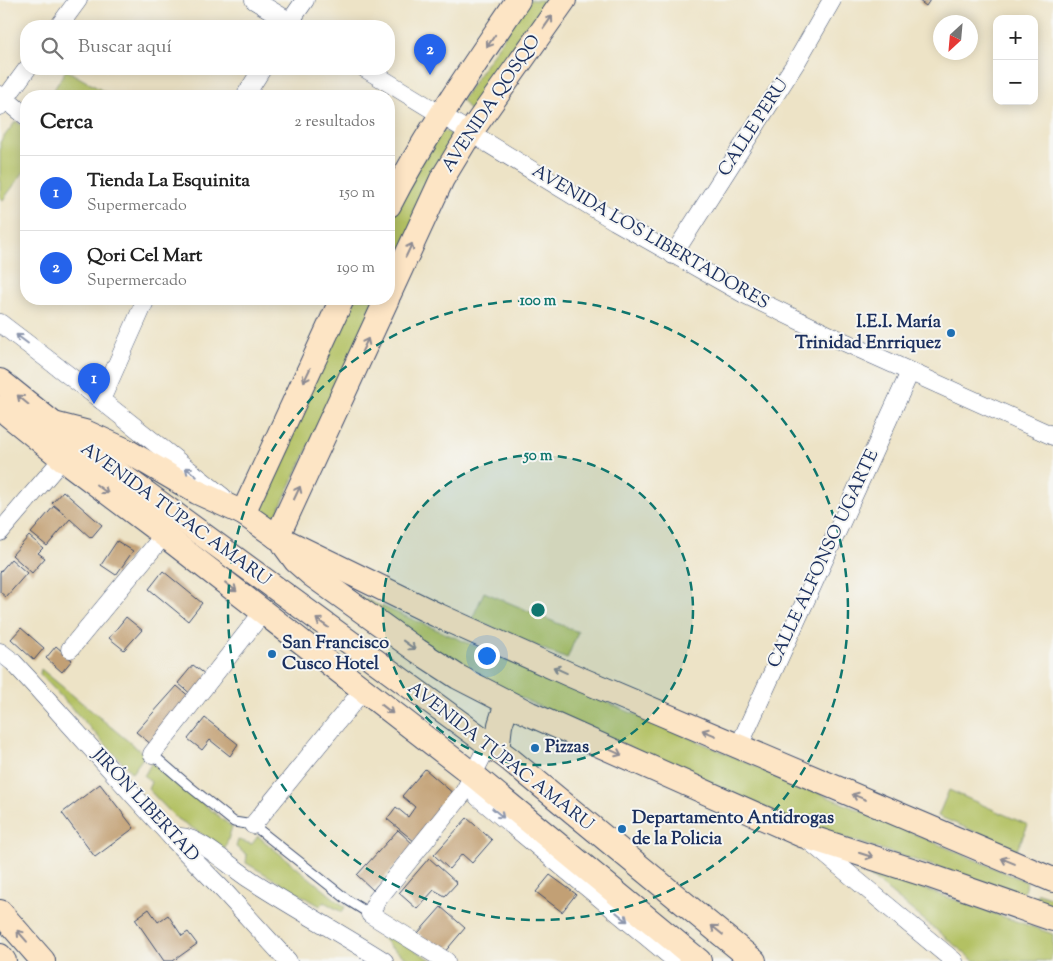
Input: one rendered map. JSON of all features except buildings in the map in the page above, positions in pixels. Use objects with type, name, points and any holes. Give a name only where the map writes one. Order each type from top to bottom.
[{"type":"street","points":[[63,20],[78,0]]},
{"type":"street","points":[[254,0],[284,20]]},
{"type":"street","points":[[294,20],[305,0]]},
{"type":"street","name":"AVENIDA QOSQO","points":[[395,193],[441,115],[518,0]]},
{"type":"street","name":"AVENIDA QOSQO","points":[[395,281],[442,179],[470,133],[564,0]]},
{"type":"street","name":"CALLE PERU","points":[[673,255],[797,61],[832,0]]},
{"type":"street","points":[[20,112],[2,100],[22,75]]},
{"type":"street","points":[[249,90],[258,75]]},
{"type":"street","name":"AVENIDA LOS LIBERTADORES","points":[[376,75],[673,255],[744,294],[910,372],[1053,436]]},
{"type":"street","points":[[101,400],[143,305]]},
{"type":"street","points":[[243,513],[339,305]]},
{"type":"street","points":[[277,537],[384,305]]},
{"type":"street","points":[[0,323],[101,400],[243,513],[277,537],[437,615],[573,676],[1053,880]]},
{"type":"street","name":"CALLE ALFONSO UGARTE","points":[[739,746],[910,372]]},
{"type":"street","points":[[0,381],[54,424],[75,444],[127,451],[197,492],[243,513]]},
{"type":"street","name":"AVENIDA TÚPAC AMARU","points":[[0,408],[75,444],[492,748],[754,961]]},
{"type":"street","points":[[0,532],[75,444]]},
{"type":"street","name":"AVENIDA TÚPAC AMARU","points":[[75,444],[164,535],[472,774],[698,961]]},
{"type":"street","points":[[70,649],[164,535]]},
{"type":"street","points":[[277,537],[296,560],[312,575],[418,651],[458,677],[508,702],[802,835],[927,875],[1053,919]]},
{"type":"street","points":[[152,754],[263,612]]},
{"type":"street","name":"JIRÓN LIBERTAD","points":[[0,652],[13,662],[172,838],[288,961]]},
{"type":"street","points":[[253,825],[363,690]]},
{"type":"street","points":[[446,961],[370,914],[378,900],[464,792],[472,774],[492,748],[508,702]]},
{"type":"street","points":[[472,774],[478,797],[676,961]]},
{"type":"street","points":[[802,835],[954,961]]},
{"type":"street","points":[[172,838],[177,836],[187,838],[204,846],[232,868],[285,902],[325,924],[384,961]]},
{"type":"street","points":[[0,912],[43,961]]},
{"type":"street","points":[[0,956],[4,961]]},
{"type":"lane","points":[[152,754],[234,822],[253,825],[349,901],[370,914]]},
{"type":"green space","points":[[529,0],[556,0],[475,118],[462,100]]},
{"type":"green space","points":[[63,75],[75,75],[101,90],[54,90]]},
{"type":"green space","points":[[16,121],[20,124],[20,177],[3,200],[0,198],[0,142]]},
{"type":"green space","points":[[439,129],[457,136],[395,266],[395,208]]},
{"type":"green space","points":[[348,305],[376,305],[270,528],[254,505]]},
{"type":"green space","points":[[484,592],[578,632],[567,659],[472,619]]},
{"type":"green space","points":[[351,593],[1027,882],[1023,894],[797,823],[464,672]]},
{"type":"green space","points":[[41,669],[145,755],[132,773],[40,674]]},
{"type":"green space","points":[[152,762],[232,827],[225,849],[175,817],[148,789],[151,782],[144,776]]},
{"type":"green space","points":[[949,790],[1028,825],[1017,850],[938,816]]},
{"type":"green space","points":[[258,836],[345,907],[342,912],[324,902],[320,906],[246,863],[247,855],[236,847],[238,840],[252,844]]},
{"type":"green space","points":[[858,866],[1053,934],[1053,954],[1050,961],[974,961]]},
{"type":"green space","points":[[1038,893],[1053,898],[1053,908],[1034,901]]},
{"type":"green space","points":[[374,926],[433,961],[411,961],[390,947]]},
{"type":"place","name":"Qori Cel Mart","points":[[430,75]]},
{"type":"place","name":"I.E.I. María Trinidad Enrriquez","points":[[951,333]]},
{"type":"place","name":"Tienda La Esquinita","points":[[94,404]]},
{"type":"place","name":"San Francisco Cusco Hotel","points":[[272,654]]},
{"type":"place","name":"Pizzas","points":[[535,748]]},
{"type":"place","name":"Departamento Antidrogas de la Policia","points":[[622,829]]}]
